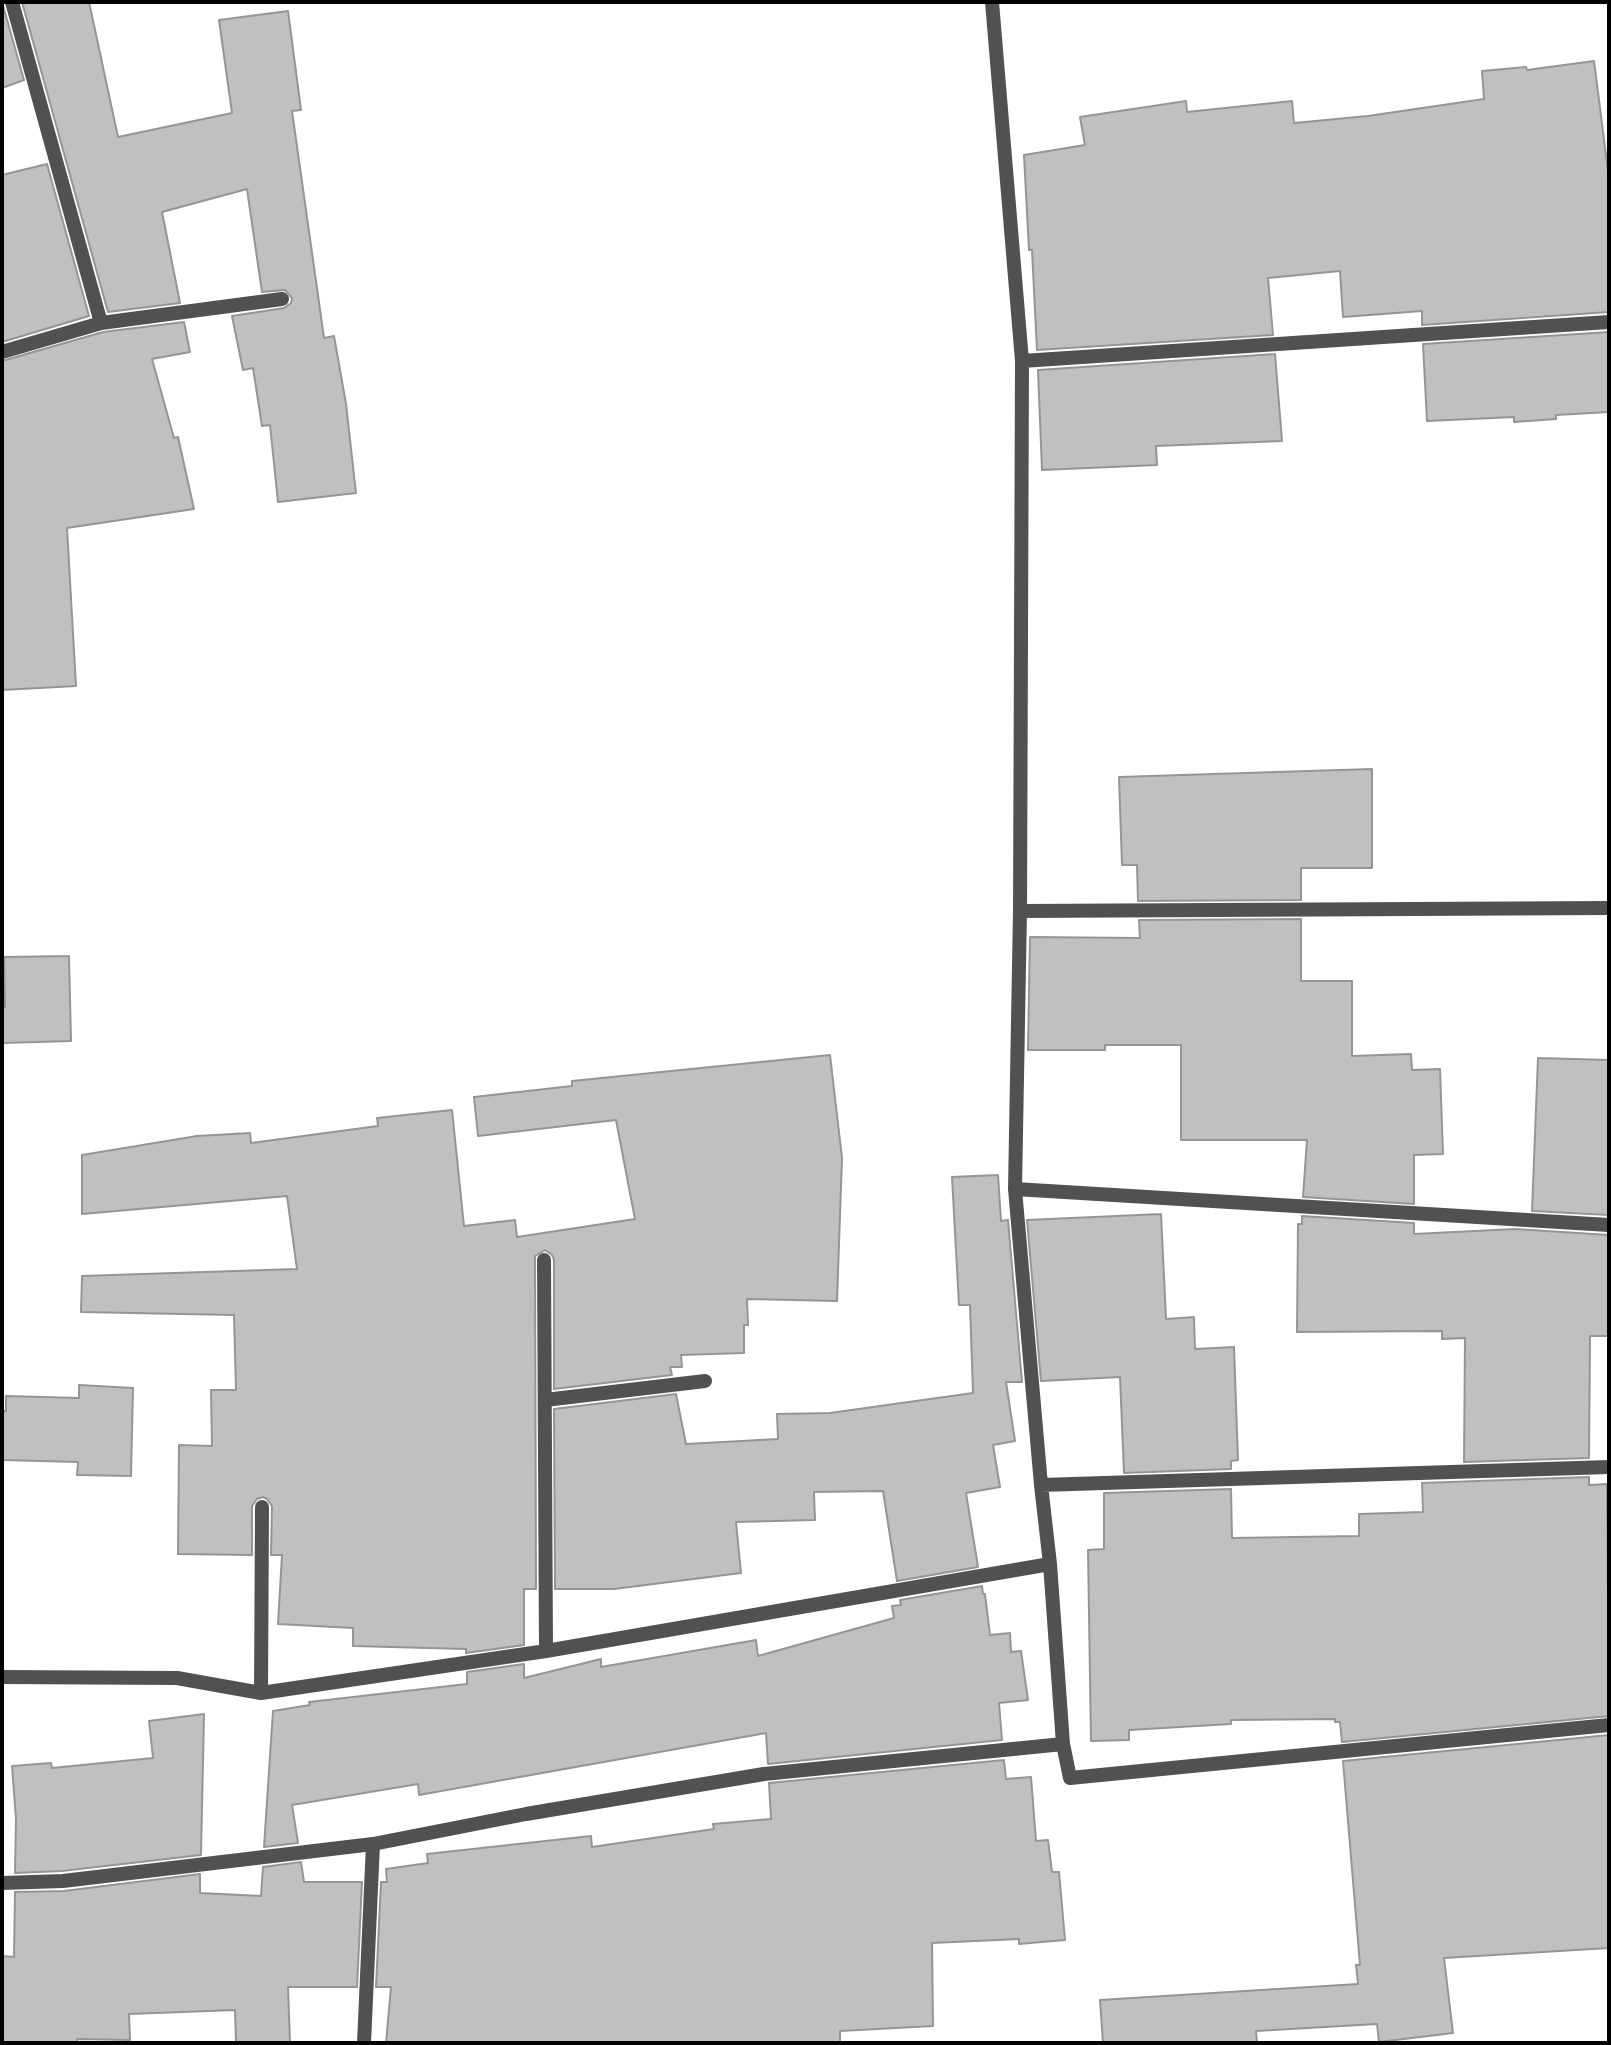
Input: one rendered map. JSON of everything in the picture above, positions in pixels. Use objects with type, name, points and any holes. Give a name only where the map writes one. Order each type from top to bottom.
[{"type":"street","points":[[12,2],[101,323]]},
{"type":"street","points":[[992,2],[1022,361],[1020,911],[1015,1189],[1050,1563],[1063,1744],[1070,1778],[1609,1725]]},
{"type":"street","points":[[2,352],[101,323],[282,299]]},
{"type":"street","points":[[1022,361],[1609,322]]},
{"type":"street","points":[[1020,911],[1609,908]]},
{"type":"street","points":[[1015,1189],[1609,1225]]},
{"type":"street","points":[[544,1260],[546,1651]]},
{"type":"street","points":[[545,1400],[705,1381]]},
{"type":"street","points":[[1041,1485],[1609,1467]]},
{"type":"street","points":[[261,1693],[262,1507]]},
{"type":"street","points":[[2,1677],[177,1678],[261,1693],[546,1651],[1050,1563]]},
{"type":"street","points":[[2,1883],[63,1881],[373,1844],[526,1814],[764,1774],[1063,1744]]},
{"type":"street","points":[[364,2043],[373,1844]]},
{"type":"building","points":[[2,2],[24,80],[2,88]]},
{"type":"building","points":[[22,2],[89,2],[118,137],[232,113],[219,20],[288,11],[301,110],[292,111],[324,338],[334,336],[346,404],[356,493],[278,502],[270,425],[262,426],[253,368],[243,370],[232,316],[284,308],[291,303],[292,298],[285,290],[262,292],[247,189],[162,212],[180,303],[108,312]]},
{"type":"building","points":[[1594,61],[1609,179],[1609,312],[1422,325],[1422,311],[1343,317],[1340,271],[1268,278],[1273,335],[1037,350],[1024,155],[1085,145],[1080,117],[1186,101],[1187,112],[1292,101],[1294,123],[1368,116],[1484,99],[1482,71],[1526,67],[1527,70]]},
{"type":"building","points":[[47,164],[89,316],[2,342],[2,175]]},
{"type":"building","points":[[184,322],[190,352],[152,359],[174,438],[178,437],[194,509],[67,528],[76,686],[2,690],[2,361],[103,332]]},
{"type":"building","points":[[1609,332],[1609,412],[1556,415],[1556,419],[1514,422],[1514,417],[1427,421],[1423,344]]},
{"type":"building","points":[[1275,354],[1282,441],[1156,446],[1157,465],[1042,470],[1038,370]]},
{"type":"building","points":[[1372,769],[1372,868],[1301,868],[1301,900],[1138,901],[1137,865],[1122,865],[1119,777]]},
{"type":"building","points":[[1301,919],[1301,981],[1352,981],[1352,1056],[1411,1054],[1412,1070],[1440,1069],[1443,1154],[1414,1155],[1414,1204],[1303,1197],[1307,1140],[1181,1140],[1181,1045],[1105,1045],[1105,1050],[1028,1050],[1030,937],[1140,938],[1139,920]]},
{"type":"building","points":[[69,956],[71,1041],[2,1043],[2,1007],[5,1007],[4,957]]},
{"type":"building","points":[[830,1055],[842,1158],[837,1301],[747,1299],[748,1325],[744,1325],[744,1353],[681,1355],[682,1367],[670,1367],[672,1375],[554,1389],[554,1260],[545,1250],[535,1256],[536,1589],[524,1589],[524,1645],[466,1653],[466,1649],[353,1646],[353,1628],[278,1624],[282,1555],[271,1555],[272,1506],[263,1497],[257,1499],[252,1506],[252,1555],[178,1554],[179,1445],[212,1446],[211,1390],[236,1390],[234,1315],[81,1312],[82,1276],[297,1269],[287,1196],[82,1214],[82,1155],[197,1136],[250,1133],[251,1143],[378,1126],[377,1118],[452,1110],[464,1226],[515,1220],[517,1237],[635,1219],[616,1120],[478,1136],[474,1097],[572,1086],[572,1081]]},
{"type":"building","points":[[1538,1058],[1609,1060],[1609,1215],[1532,1211]]},
{"type":"building","points":[[998,1175],[1001,1221],[1008,1220],[1022,1382],[1006,1382],[1015,1441],[993,1445],[1000,1487],[966,1493],[978,1567],[897,1581],[883,1491],[814,1492],[815,1520],[736,1522],[741,1573],[614,1589],[555,1589],[554,1409],[676,1394],[686,1444],[778,1439],[777,1414],[830,1413],[973,1393],[970,1305],[959,1305],[952,1177]]},
{"type":"building","points":[[1161,1214],[1166,1319],[1194,1317],[1195,1349],[1234,1347],[1238,1460],[1231,1461],[1231,1469],[1124,1473],[1120,1377],[1041,1381],[1027,1220]]},
{"type":"building","points":[[1302,1216],[1414,1223],[1414,1234],[1515,1229],[1609,1235],[1609,1336],[1590,1336],[1589,1458],[1464,1462],[1465,1338],[1442,1339],[1442,1331],[1297,1332],[1298,1224],[1302,1224]]},
{"type":"building","points":[[79,1385],[133,1388],[131,1476],[77,1475],[78,1462],[2,1460],[2,1411],[6,1411],[6,1396],[79,1398]]},
{"type":"building","points":[[1589,1477],[1589,1485],[1607,1484],[1609,1716],[1342,1742],[1340,1722],[1335,1722],[1335,1719],[1231,1720],[1231,1724],[1129,1730],[1129,1740],[1091,1741],[1088,1550],[1104,1549],[1104,1493],[1231,1489],[1232,1538],[1359,1536],[1359,1514],[1423,1512],[1422,1483]]},
{"type":"building","points":[[982,1586],[990,1635],[1010,1633],[1011,1652],[1021,1651],[1028,1700],[999,1703],[1002,1740],[768,1764],[766,1733],[419,1795],[418,1784],[292,1805],[298,1843],[264,1847],[273,1711],[310,1705],[309,1702],[467,1684],[467,1672],[524,1664],[524,1678],[601,1659],[601,1667],[756,1640],[758,1656],[894,1618],[892,1606],[901,1605],[900,1600]]},
{"type":"building","points":[[204,1714],[201,1855],[62,1871],[15,1873],[16,1819],[12,1766],[51,1763],[52,1768],[153,1758],[149,1721]]},
{"type":"building","points":[[1609,1735],[1609,1948],[1444,1958],[1453,2033],[1379,2042],[1377,2024],[1256,2031],[1257,2043],[1103,2043],[1100,2000],[1358,1984],[1356,1965],[1360,1965],[1343,1761]]},
{"type":"building","points":[[1004,1760],[1006,1779],[1031,1777],[1036,1841],[1048,1840],[1052,1872],[1059,1872],[1065,1940],[1019,1944],[1019,1939],[932,1943],[933,2026],[840,2031],[840,2043],[386,2043],[391,1987],[376,1987],[381,1882],[387,1882],[386,1869],[428,1863],[427,1854],[591,1836],[592,1847],[714,1829],[713,1824],[771,1819],[769,1783]]},
{"type":"building","points":[[301,1862],[304,1882],[362,1882],[357,1987],[288,1987],[290,2043],[236,2043],[235,2010],[129,2014],[130,2040],[77,2039],[77,2043],[2,2043],[2,1956],[14,1957],[15,1892],[64,1891],[200,1874],[200,1893],[261,1896],[263,1867]]}]
